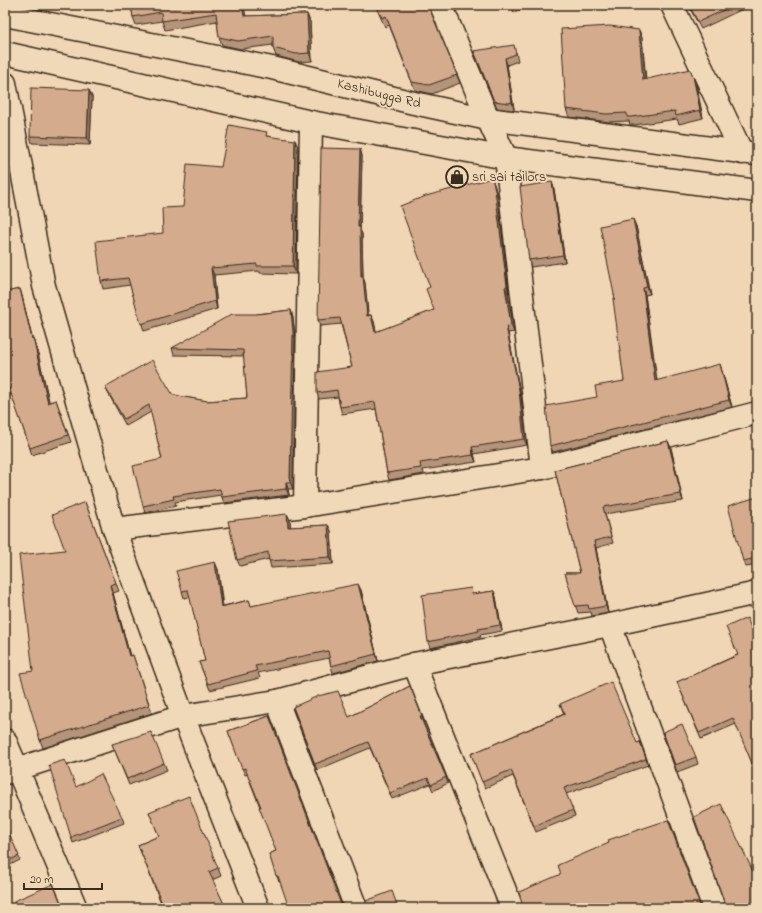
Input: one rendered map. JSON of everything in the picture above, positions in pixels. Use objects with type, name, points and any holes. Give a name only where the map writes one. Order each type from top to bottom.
[{"type":"street","points":[[441,5],[488,119],[506,158],[542,468]]},
{"type":"street","points":[[672,5],[750,153]]},
{"type":"street","name":"Kashibugga Rd","points":[[5,15],[272,68],[414,104],[488,119],[750,153]]},
{"type":"street","points":[[5,53],[311,122],[506,158],[757,191]]},
{"type":"street","points":[[5,83],[44,286],[114,529],[183,716],[258,908]]},
{"type":"street","points":[[305,506],[311,122]]},
{"type":"street","points":[[114,529],[305,506],[542,468],[757,413]]},
{"type":"street","points":[[11,772],[183,716],[277,701],[414,664],[610,625],[757,593]]},
{"type":"street","points":[[610,625],[714,908]]},
{"type":"street","points":[[414,664],[512,908]]},
{"type":"street","points":[[277,701],[356,908]]},
{"type":"street","points":[[5,740],[11,772],[76,908]]},
{"type":"building","points":[[131,5],[242,5],[244,16],[307,14],[309,53],[296,54],[273,48],[273,36],[238,41],[219,37],[216,13],[162,21],[161,12],[133,17]]},
{"type":"building","points":[[376,5],[428,5],[457,75],[429,85],[412,82],[386,16],[382,18]]},
{"type":"building","points":[[689,5],[735,5],[698,22]]},
{"type":"building","points":[[610,26],[639,30],[643,80],[690,69],[693,76],[700,110],[676,116],[675,111],[627,117],[627,113],[606,114],[566,109],[561,29]]},
{"type":"building","points":[[514,45],[516,54],[505,58],[512,102],[494,101],[474,51]]},
{"type":"building","points":[[31,88],[89,90],[87,138],[30,136]]},
{"type":"building","points":[[229,125],[267,132],[266,136],[295,140],[293,266],[257,266],[257,264],[211,268],[215,301],[141,324],[128,278],[101,281],[96,241],[163,233],[162,208],[183,207],[187,164],[221,167]]},
{"type":"building","points":[[321,148],[360,149],[358,227],[360,227],[361,276],[363,276],[367,316],[371,315],[375,332],[434,310],[426,289],[430,287],[400,206],[426,196],[492,178],[495,190],[507,286],[505,287],[511,325],[506,326],[519,390],[524,439],[472,447],[473,455],[420,463],[421,468],[387,473],[375,402],[340,407],[337,390],[317,393],[317,372],[352,367],[340,318],[318,320]]},
{"type":"building","points":[[552,182],[563,255],[529,260],[520,187]]},
{"type":"building","points":[[633,219],[647,287],[643,288],[655,381],[720,364],[729,400],[550,446],[546,406],[597,397],[595,386],[624,381],[613,299],[615,299],[600,226]]},
{"type":"building","points":[[20,289],[48,403],[56,400],[68,435],[30,448],[9,388],[5,388],[5,292]]},
{"type":"building","points":[[291,310],[293,332],[290,482],[286,482],[286,489],[222,497],[220,489],[173,496],[174,499],[143,506],[133,466],[162,459],[149,405],[124,419],[105,387],[152,360],[173,395],[207,401],[247,398],[243,350],[172,348],[232,314],[257,314]]},
{"type":"building","points":[[668,441],[681,494],[603,507],[611,537],[594,541],[606,606],[589,609],[588,605],[575,606],[565,573],[580,573],[555,470]]},
{"type":"building","points":[[757,497],[757,558],[743,561],[728,506]]},
{"type":"building","points":[[85,502],[116,583],[110,585],[129,656],[133,655],[149,705],[40,740],[20,673],[33,671],[19,555],[65,550],[52,515]]},
{"type":"building","points":[[287,514],[288,527],[328,525],[330,557],[269,561],[268,552],[237,560],[228,521]]},
{"type":"building","points":[[215,562],[221,607],[249,600],[251,606],[358,584],[376,654],[331,666],[328,651],[255,666],[257,671],[208,684],[199,662],[205,661],[188,590],[182,591],[176,571]]},
{"type":"building","points":[[471,588],[472,594],[494,591],[500,625],[428,642],[422,595]]},
{"type":"building","points":[[747,618],[757,642],[757,775],[733,718],[699,733],[677,682],[738,655],[726,627]]},
{"type":"building","points":[[611,682],[637,743],[640,742],[646,759],[564,788],[573,810],[534,826],[511,770],[482,782],[471,754],[565,714],[560,704]]},
{"type":"building","points":[[410,686],[422,716],[420,716],[446,777],[431,785],[428,778],[390,793],[368,742],[315,764],[293,707],[318,696],[338,691],[349,717]]},
{"type":"building","points":[[269,716],[343,908],[289,908],[278,876],[276,876],[269,854],[276,851],[259,807],[261,807],[245,768],[242,769],[228,731]]},
{"type":"building","points":[[682,724],[696,757],[675,765],[663,732]]},
{"type":"building","points":[[151,732],[164,763],[127,779],[112,744]]},
{"type":"building","points":[[65,760],[76,787],[101,774],[122,817],[71,837],[49,765]]},
{"type":"building","points":[[189,796],[218,868],[209,872],[226,908],[164,908],[138,845],[159,836],[149,812]]},
{"type":"building","points":[[721,804],[757,880],[757,908],[722,908],[724,904],[723,898],[694,817]]},
{"type":"building","points":[[668,820],[701,908],[520,908],[522,904],[519,892],[561,874],[558,865],[609,843],[608,840]]},
{"type":"building","points":[[5,824],[19,856],[5,862]]},
{"type":"building","points":[[53,884],[63,908],[17,908],[14,901]]},
{"type":"building","points":[[392,891],[398,908],[364,908],[366,901]]},
{"type":"building","points":[[497,905],[500,908],[488,908]]},
{"type":"place","name":"sri sai tailors","points":[[457,177]]}]
